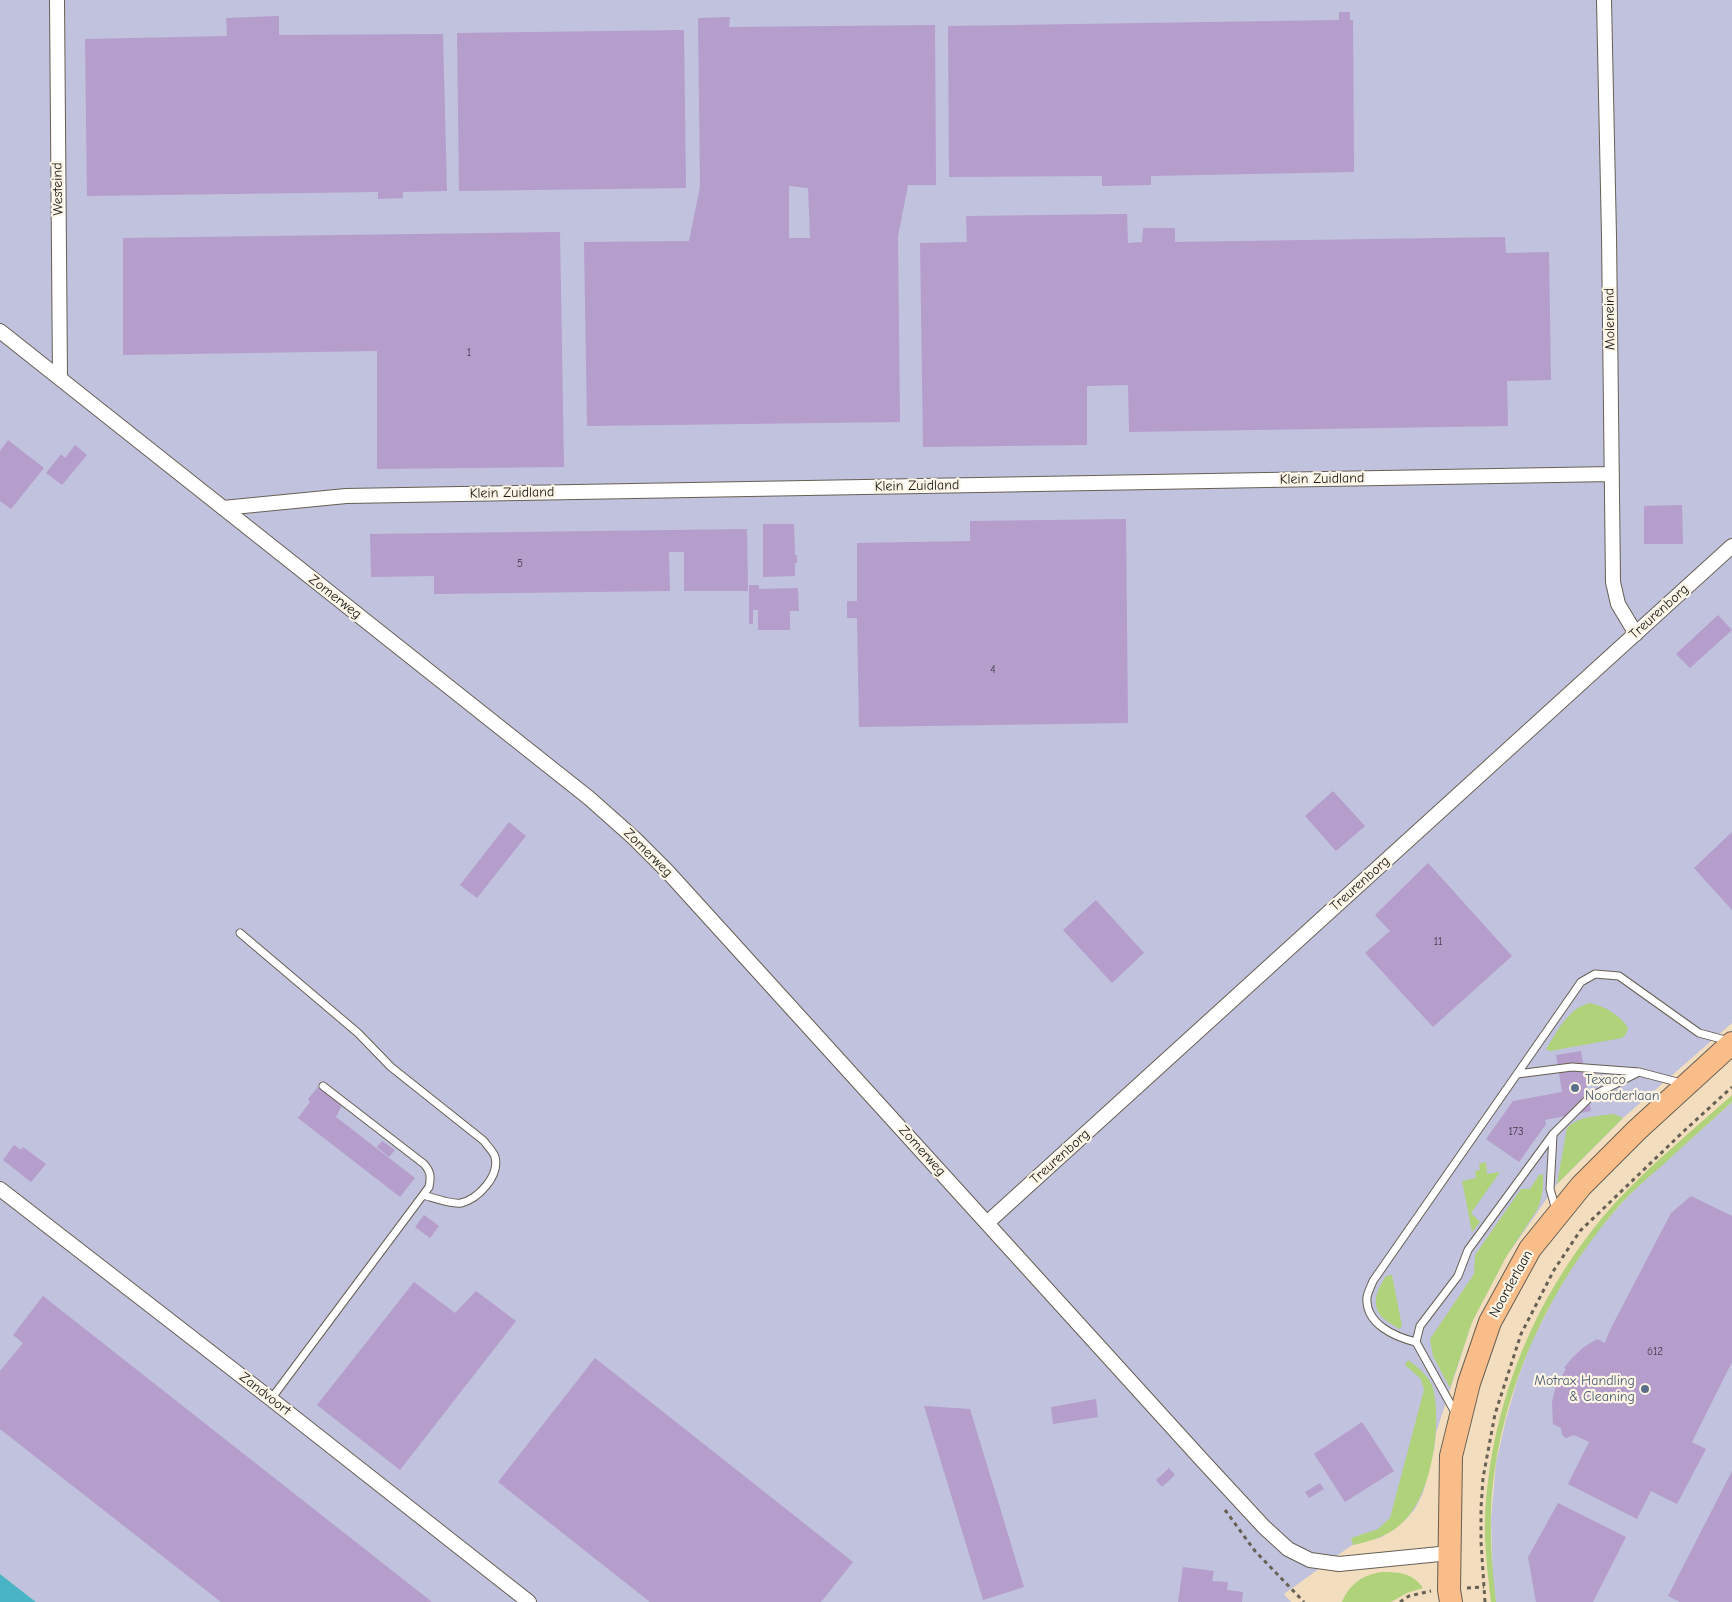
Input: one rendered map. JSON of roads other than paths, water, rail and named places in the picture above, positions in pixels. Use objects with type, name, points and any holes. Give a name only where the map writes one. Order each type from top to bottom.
[{"type":"main road","name":"Noorderlaan","points":[[1451,1602],[1449,1590],[1451,1456],[1469,1383],[1490,1322],[1530,1249],[1581,1186],[1637,1130],[1732,1042]]},
{"type":"street","name":"Westeind","points":[[57,0],[60,378]]},
{"type":"street","name":"Moleneind","points":[[1604,0],[1613,582],[1618,604],[1636,634]]},
{"type":"street","name":"Zomerweg","points":[[0,331],[589,798],[634,838],[673,878],[1209,1468],[1264,1527],[1282,1543],[1310,1560],[1339,1564],[1450,1553]]},
{"type":"street","name":"Klein Zuidland","points":[[223,508],[356,496],[1612,474]]},
{"type":"street","name":"Treurenborg","points":[[987,1223],[1732,546]]},
{"type":"street","name":"Zandvoort","points":[[0,1189],[529,1602]]},
{"type":"lane","points":[[240,933],[358,1033],[391,1067],[484,1141],[495,1156],[495,1168],[492,1176],[477,1195],[460,1204],[423,1195]]},
{"type":"lane","points":[[1416,1342],[1398,1337],[1374,1321],[1369,1310],[1367,1296],[1373,1282],[1581,982],[1596,974],[1619,976],[1698,1033],[1732,1042]]},
{"type":"lane","points":[[1518,1074],[1572,1067],[1639,1072],[1686,1085]]},
{"type":"lane","points":[[1460,1421],[1416,1342],[1420,1326],[1458,1276],[1468,1250],[1553,1134],[1590,1097],[1639,1072]]},
{"type":"lane","points":[[271,1399],[429,1187],[431,1178],[429,1170],[323,1086]]},
{"type":"lane","points":[[1553,1134],[1550,1189],[1557,1215]]},
{"type":"water","points":[[0,1574],[36,1602],[0,1602]]},
{"type":"place","name":"Texaco Noorderlaan","points":[[1575,1088]]},
{"type":"place","name":"Motrax Handling & Cleaning","points":[[1645,1389]]}]
